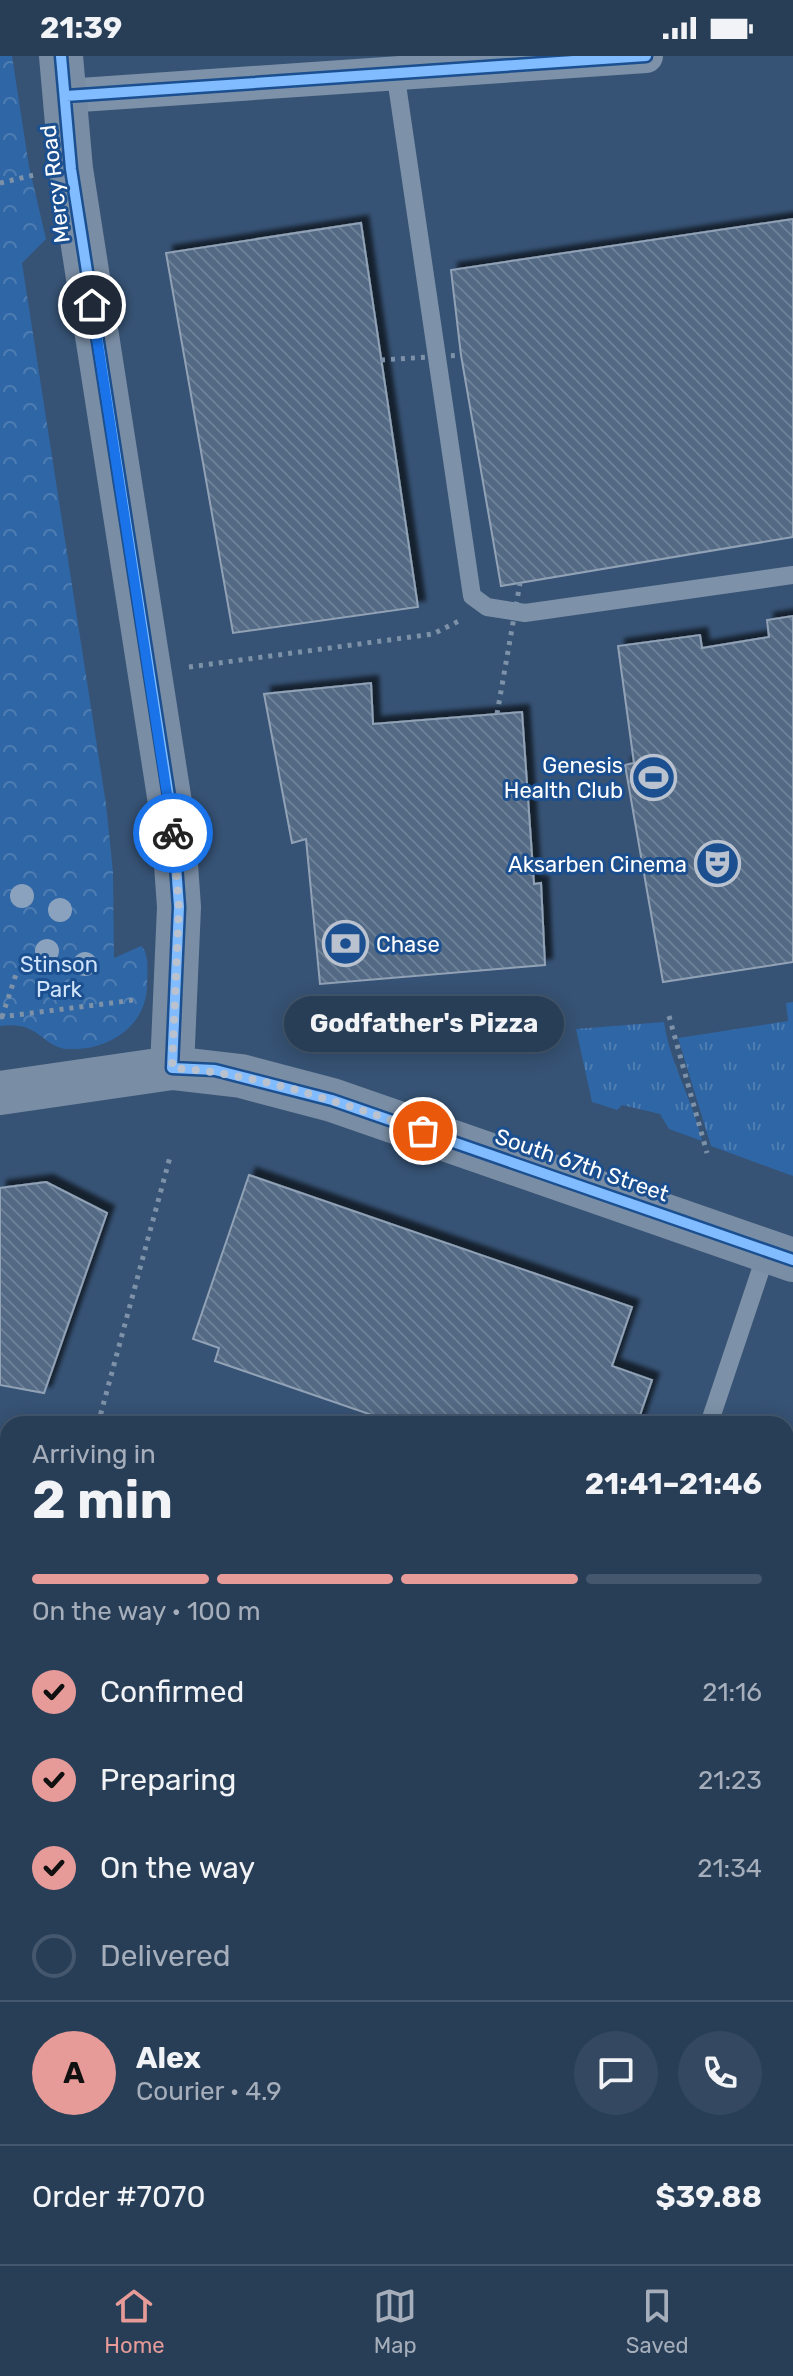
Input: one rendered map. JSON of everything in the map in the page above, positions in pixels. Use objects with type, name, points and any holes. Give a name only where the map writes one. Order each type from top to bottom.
[{"type":"main road","name":"Mercy Road","points":[[63,76],[71,169],[173,822],[179,907],[172,1068]]},
{"type":"main road","name":"South 67th Street","points":[[0,1093],[172,1068],[215,1070],[332,1100],[780,1256]]},
{"type":"street","points":[[63,76],[395,71],[646,56]]},
{"type":"lane","points":[[395,71],[472,596],[487,607],[525,613],[793,575]]},
{"type":"lane","points":[[712,1416],[780,1256]]},
{"type":"path","points":[[0,183],[34,175]]},
{"type":"path","points":[[381,360],[461,355]]},
{"type":"path","points":[[497,714],[520,583]]},
{"type":"path","points":[[149,671],[433,634],[487,607]]},
{"type":"path","points":[[17,971],[1,1013],[16,1015],[139,1000]]},
{"type":"path","points":[[669,1016],[707,1153]]},
{"type":"path","points":[[100,1416],[170,1157]]},
{"type":"green space","name":"Stinson Park","points":[[0,56],[12,56],[29,166],[46,239],[22,263],[106,804],[113,872],[114,958],[141,946],[147,965],[145,1002],[131,1025],[110,1041],[83,1049],[60,1047],[24,1027],[0,1026]]},
{"type":"green space","points":[[793,1002],[793,1176],[711,1146],[678,1038],[788,1021],[786,1003]]},
{"type":"green space","points":[[664,1022],[671,1053],[702,1141],[669,1129],[660,1114],[622,1105],[617,1110],[592,1102],[576,1029]]},
{"type":"building","points":[[793,219],[793,537],[501,586],[461,355],[451,270]]},
{"type":"building","points":[[361,223],[418,607],[233,633],[166,253]]},
{"type":"building","name":"Aksarben Cinema","points":[[793,616],[793,962],[663,982],[625,765],[634,763],[618,646],[700,635],[702,648],[769,637],[767,620]]},
{"type":"building","points":[[371,683],[373,724],[522,712],[534,884],[541,883],[545,965],[320,984],[306,839],[292,843],[264,694]]},
{"type":"building","points":[[249,1175],[632,1307],[612,1366],[652,1380],[640,1416],[375,1416],[215,1361],[219,1348],[193,1339]]},
{"type":"building","points":[[46,1182],[107,1213],[44,1393],[0,1385],[0,1188]]},
{"type":"cycle path","points":[[61,56],[71,169],[173,822],[179,907],[172,1068],[215,1070],[332,1100],[793,1260]]},
{"type":"cycle path","points":[[66,96],[646,56]]},
{"type":"way so far","points":[[173,833],[179,907],[178,993],[172,1068],[215,1070],[267,1081],[423,1131]]},
{"type":"place","name":"Genesis Health Club","points":[[654,778]]},
{"type":"place","name":"Aksarben Cinema","points":[[718,864]]},
{"type":"place","name":"Chase","points":[[345,944]]},
{"type":"place","name":"Godfather's Pizza","points":[[423,1131]]},
{"type":"route","points":[[92,305],[173,833]]}]
